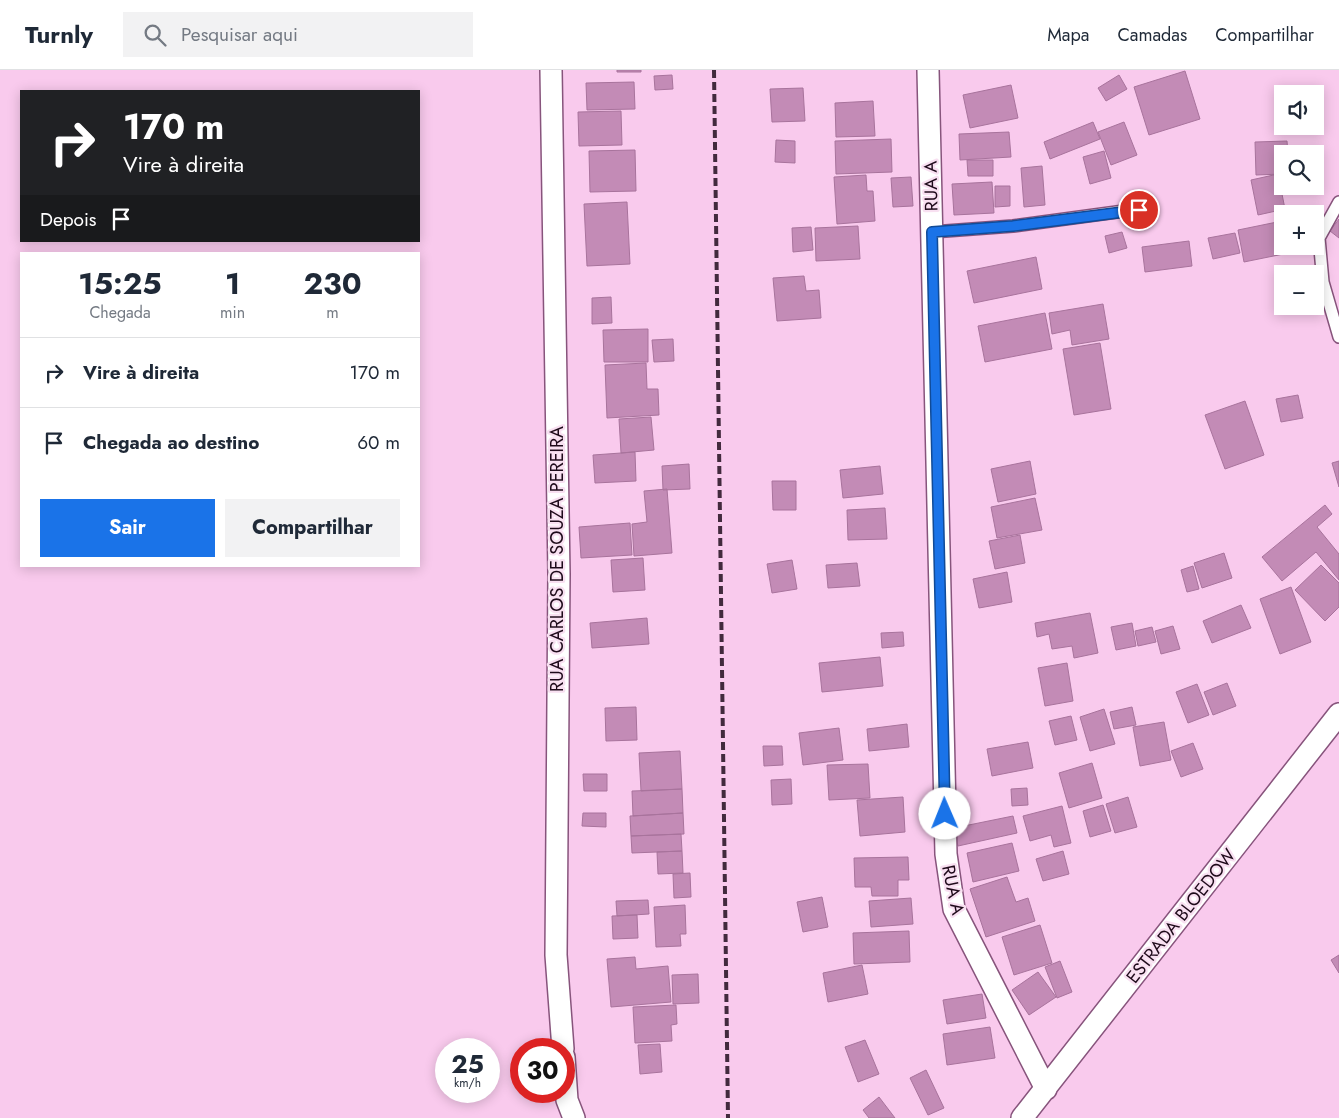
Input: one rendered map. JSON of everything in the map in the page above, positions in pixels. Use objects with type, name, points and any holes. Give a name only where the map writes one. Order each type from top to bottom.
[{"type":"street","name":"RUA CARLOS DE SOUZA PEREIRA","points":[[551,70],[559,574],[556,955],[562,1038]]},
{"type":"street","name":"RUA A","points":[[928,70],[946,854],[954,909],[1046,1089]]},
{"type":"street","name":"ESTRADA BLOEDOW","points":[[1022,1118],[1339,714]]},
{"type":"street","points":[[568,1103],[574,1118]]},
{"type":"lane","points":[[1339,202],[1319,238],[1323,282],[1339,337]]},
{"type":"lane","points":[[932,232],[1013,226],[1139,210]]},
{"type":"building","points":[[617,70],[641,70],[641,72],[617,72]]},
{"type":"building","points":[[1185,71],[1200,119],[1149,135],[1134,87]]},
{"type":"building","points":[[672,75],[673,89],[655,90],[654,76]]},
{"type":"building","points":[[1119,75],[1127,89],[1106,101],[1098,88]]},
{"type":"building","points":[[634,82],[635,109],[587,110],[586,83]]},
{"type":"building","points":[[1011,85],[1018,118],[970,128],[963,95]]},
{"type":"building","points":[[803,88],[805,121],[772,122],[770,89]]},
{"type":"building","points":[[873,101],[875,136],[836,137],[835,103]]},
{"type":"building","points":[[621,111],[622,145],[579,146],[578,112]]},
{"type":"building","points":[[1093,122],[1100,139],[1050,159],[1044,142]]},
{"type":"building","points":[[1124,122],[1137,155],[1111,165],[1098,132]]},
{"type":"building","points":[[1009,132],[1011,157],[960,160],[959,134]]},
{"type":"building","points":[[891,139],[892,172],[836,174],[835,141]]},
{"type":"building","points":[[776,140],[795,141],[795,163],[775,162]]},
{"type":"building","points":[[1287,141],[1287,145],[1274,145],[1274,174],[1256,175],[1255,142]]},
{"type":"building","points":[[635,150],[636,191],[590,192],[589,151]]},
{"type":"building","points":[[1104,151],[1111,178],[1090,184],[1083,157]]},
{"type":"building","points":[[967,160],[993,160],[993,176],[968,176]]},
{"type":"building","points":[[1042,166],[1045,205],[1024,207],[1021,168]]},
{"type":"building","points":[[866,175],[867,191],[873,191],[875,221],[837,224],[834,177]]},
{"type":"building","points":[[1274,175],[1274,195],[1282,195],[1284,205],[1274,205],[1274,211],[1258,215],[1251,180]]},
{"type":"building","points":[[911,177],[913,206],[893,207],[891,178]]},
{"type":"building","points":[[992,182],[994,213],[954,215],[952,184]]},
{"type":"building","points":[[995,186],[1010,186],[1010,206],[995,207]]},
{"type":"building","points":[[627,202],[630,264],[587,266],[584,204]]},
{"type":"building","points":[[1339,219],[1339,238],[1330,231]]},
{"type":"building","points":[[1274,223],[1274,255],[1278,255],[1244,262],[1238,230]]},
{"type":"building","points":[[858,226],[860,259],[816,261],[815,228]]},
{"type":"building","points":[[811,227],[813,250],[793,252],[792,228]]},
{"type":"building","points":[[1122,232],[1127,248],[1109,253],[1105,236]]},
{"type":"building","points":[[1235,233],[1240,253],[1213,259],[1208,238]]},
{"type":"building","points":[[1189,241],[1192,266],[1145,272],[1142,247]]},
{"type":"building","points":[[1036,257],[1042,289],[974,303],[967,271]]},
{"type":"building","points":[[804,276],[806,291],[819,290],[821,318],[777,321],[773,278]]},
{"type":"building","points":[[611,297],[612,323],[592,324],[592,298]]},
{"type":"building","points":[[1103,304],[1109,339],[1072,345],[1070,330],[1052,334],[1049,313]]},
{"type":"building","points":[[1045,313],[1052,349],[985,362],[978,326]]},
{"type":"building","points":[[648,329],[648,362],[604,362],[603,330]]},
{"type":"building","points":[[673,339],[674,361],[654,362],[652,340]]},
{"type":"building","points":[[1100,343],[1111,409],[1074,415],[1063,349]]},
{"type":"building","points":[[646,363],[647,389],[658,389],[659,415],[607,418],[605,365]]},
{"type":"building","points":[[1298,395],[1303,418],[1281,422],[1276,399]]},
{"type":"building","points":[[1245,401],[1264,455],[1225,469],[1205,415]]},
{"type":"building","points":[[651,417],[654,450],[621,453],[619,419]]},
{"type":"building","points":[[635,452],[636,481],[595,483],[593,455]]},
{"type":"building","points":[[1030,461],[1036,494],[998,502],[991,469]]},
{"type":"building","points":[[1339,461],[1339,487],[1332,463]]},
{"type":"building","points":[[689,464],[690,489],[663,490],[662,466]]},
{"type":"building","points":[[880,466],[883,494],[843,498],[840,470]]},
{"type":"building","points":[[772,481],[796,481],[796,510],[773,510]]},
{"type":"building","points":[[667,489],[672,553],[634,556],[632,524],[647,522],[644,491]]},
{"type":"building","points":[[1035,498],[1042,530],[997,538],[991,507]]},
{"type":"building","points":[[1325,505],[1332,514],[1317,527],[1339,554],[1339,580],[1316,552],[1282,581],[1262,557]]},
{"type":"building","points":[[885,508],[887,539],[848,540],[847,510]]},
{"type":"building","points":[[630,523],[632,555],[581,558],[579,527]]},
{"type":"building","points":[[1020,535],[1025,563],[995,569],[989,541]]},
{"type":"building","points":[[1224,553],[1232,578],[1202,588],[1194,563]]},
{"type":"building","points":[[643,558],[645,590],[613,592],[611,560]]},
{"type":"building","points":[[792,560],[797,589],[772,593],[767,564]]},
{"type":"building","points":[[857,563],[860,586],[828,588],[826,565]]},
{"type":"building","points":[[1321,565],[1339,583],[1339,607],[1325,621],[1295,590]]},
{"type":"building","points":[[1193,566],[1199,589],[1187,592],[1181,570]]},
{"type":"building","points":[[1007,572],[1012,602],[979,608],[973,579]]},
{"type":"building","points":[[1291,587],[1311,642],[1280,654],[1260,599]]},
{"type":"building","points":[[1241,605],[1251,628],[1212,643],[1203,621]]},
{"type":"building","points":[[1090,613],[1098,653],[1074,658],[1072,646],[1052,649],[1049,634],[1037,637],[1035,623]]},
{"type":"building","points":[[647,618],[649,644],[592,648],[590,623]]},
{"type":"building","points":[[1132,623],[1136,646],[1116,650],[1111,627]]},
{"type":"building","points":[[1173,626],[1180,649],[1161,654],[1155,631]]},
{"type":"building","points":[[1152,627],[1156,642],[1138,646],[1135,631]]},
{"type":"building","points":[[903,632],[904,646],[882,648],[881,633]]},
{"type":"building","points":[[880,657],[883,686],[822,692],[819,663]]},
{"type":"building","points":[[1067,663],[1073,701],[1045,706],[1038,668]]},
{"type":"building","points":[[1227,683],[1236,706],[1213,715],[1204,692]]},
{"type":"building","points":[[1197,684],[1209,715],[1188,723],[1176,692]]},
{"type":"building","points":[[636,707],[637,740],[606,741],[605,708]]},
{"type":"building","points":[[1132,707],[1136,725],[1114,729],[1110,712]]},
{"type":"building","points":[[1104,709],[1115,744],[1090,751],[1080,717]]},
{"type":"building","points":[[1071,716],[1077,740],[1055,745],[1049,721]]},
{"type":"building","points":[[1164,722],[1171,760],[1140,766],[1133,727]]},
{"type":"building","points":[[907,724],[909,747],[869,751],[867,729]]},
{"type":"building","points":[[839,728],[843,760],[803,765],[799,733]]},
{"type":"building","points":[[1028,742],[1033,768],[992,776],[987,749]]},
{"type":"building","points":[[1193,743],[1203,769],[1181,777],[1171,751]]},
{"type":"building","points":[[763,746],[782,746],[783,765],[764,766]]},
{"type":"building","points":[[680,751],[682,789],[641,791],[639,753]]},
{"type":"building","points":[[1092,763],[1102,798],[1069,808],[1059,773]]},
{"type":"building","points":[[868,764],[870,798],[829,800],[827,765]]},
{"type":"building","points":[[583,774],[607,774],[607,791],[584,791]]},
{"type":"building","points":[[791,779],[792,804],[772,805],[771,780]]},
{"type":"building","points":[[1027,788],[1028,805],[1012,806],[1011,789]]},
{"type":"building","points":[[682,789],[683,813],[633,816],[632,791]]},
{"type":"building","points":[[903,797],[905,832],[860,836],[857,800]]},
{"type":"building","points":[[1128,797],[1137,827],[1115,833],[1106,804]]},
{"type":"building","points":[[1103,805],[1111,831],[1090,837],[1083,811]]},
{"type":"building","points":[[1062,806],[1071,843],[1054,847],[1051,835],[1030,841],[1023,816]]},
{"type":"building","points":[[583,813],[606,813],[606,827],[582,826]]},
{"type":"building","points":[[683,813],[684,834],[631,836],[630,816]]},
{"type":"building","points":[[1013,816],[1017,833],[958,846],[954,828]]},
{"type":"building","points":[[681,834],[682,851],[632,853],[631,836]]},
{"type":"building","points":[[1012,843],[1019,871],[973,882],[967,853]]},
{"type":"building","points":[[682,851],[683,873],[658,874],[657,852]]},
{"type":"building","points":[[1063,851],[1069,874],[1043,881],[1036,859]]},
{"type":"building","points":[[908,857],[909,880],[898,880],[898,896],[872,896],[871,887],[855,887],[854,858]]},
{"type":"building","points":[[690,873],[691,897],[674,898],[673,874]]},
{"type":"building","points":[[1007,877],[1016,902],[1028,898],[1035,921],[986,937],[970,889]]},
{"type":"building","points":[[822,897],[828,927],[803,932],[797,902]]},
{"type":"building","points":[[911,898],[913,924],[871,927],[869,901]]},
{"type":"building","points":[[648,900],[649,914],[617,916],[616,901]]},
{"type":"building","points":[[685,905],[686,934],[680,934],[681,946],[656,947],[654,907]]},
{"type":"building","points":[[637,915],[638,938],[613,939],[612,916]]},
{"type":"building","points":[[1040,925],[1052,963],[1014,975],[1002,937]]},
{"type":"building","points":[[909,931],[910,962],[854,964],[853,933]]},
{"type":"building","points":[[1339,955],[1339,973],[1331,960]]},
{"type":"building","points":[[635,957],[636,969],[668,966],[671,1002],[611,1007],[607,959]]},
{"type":"building","points":[[1060,961],[1072,992],[1057,998],[1045,967]]},
{"type":"building","points":[[862,965],[868,994],[828,1002],[823,973]]},
{"type":"building","points":[[1038,972],[1056,997],[1029,1015],[1012,990]]},
{"type":"building","points":[[698,974],[699,1003],[673,1004],[672,975]]},
{"type":"building","points":[[982,994],[986,1018],[947,1024],[943,1000]]},
{"type":"building","points":[[676,1005],[677,1024],[671,1025],[672,1041],[635,1043],[633,1007]]},
{"type":"building","points":[[990,1027],[995,1058],[947,1065],[943,1034]]},
{"type":"building","points":[[865,1040],[879,1074],[858,1082],[845,1047]]},
{"type":"building","points":[[660,1044],[662,1072],[640,1074],[638,1045]]},
{"type":"building","points":[[926,1070],[944,1108],[928,1115],[910,1078]]},
{"type":"building","points":[[879,1097],[895,1118],[869,1118],[863,1110]]},
{"type":"railway","points":[[714,70],[728,1118]]},
{"type":"route","points":[[945,814],[932,232],[1013,226],[1139,210]]}]
